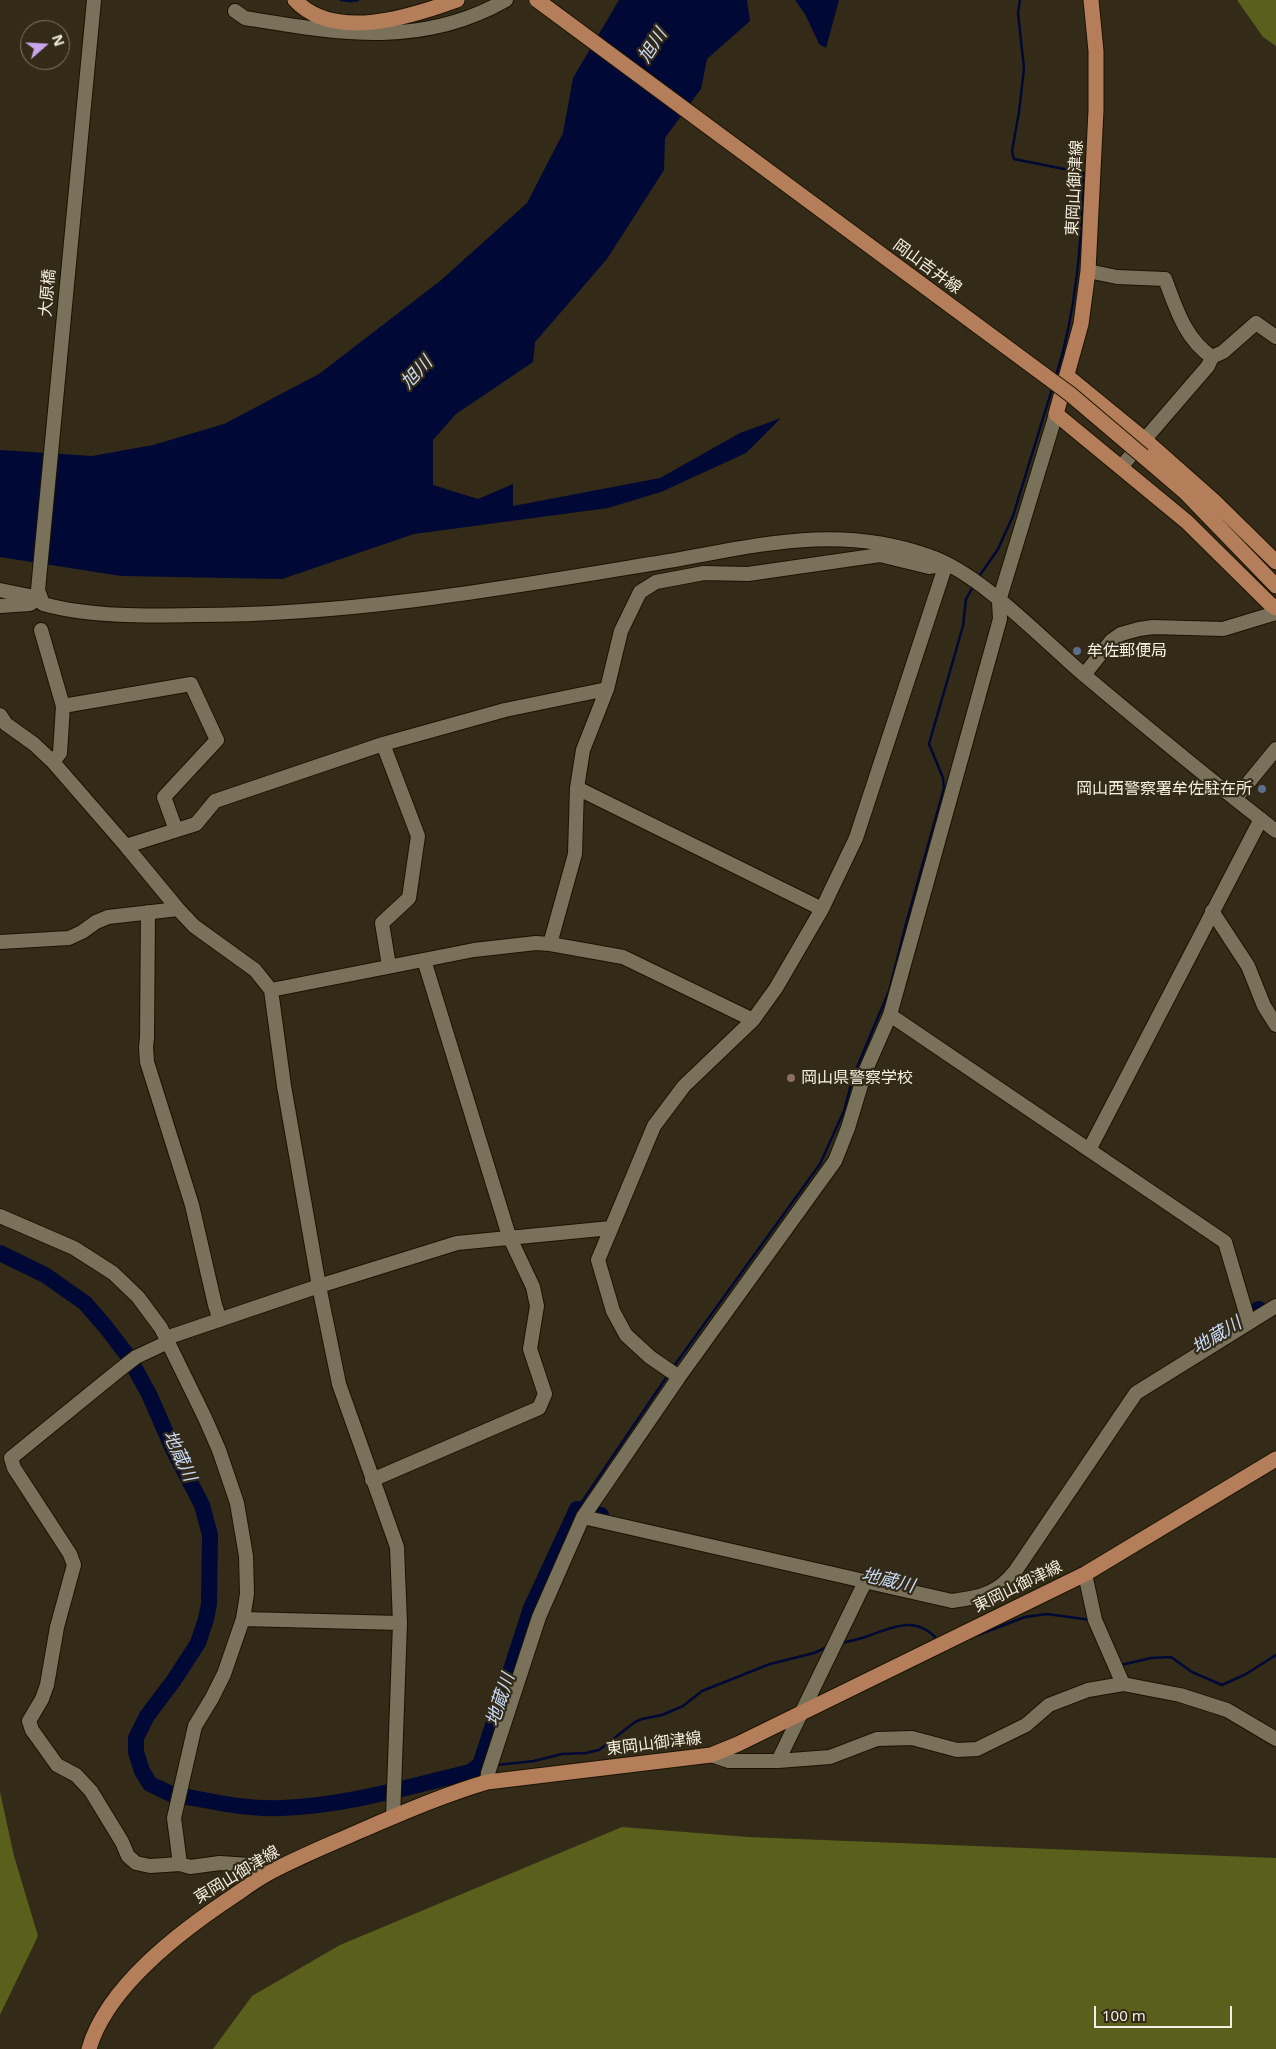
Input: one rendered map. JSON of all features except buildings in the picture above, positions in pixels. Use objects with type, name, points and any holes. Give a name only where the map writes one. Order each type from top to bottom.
[{"type":"main road","points":[[295,0],[304,9],[316,16],[334,22],[351,23],[370,22],[422,13],[457,0]]},
{"type":"main road","name":"岡山吉井線","points":[[537,0],[1070,394],[1185,492],[1276,586]]},
{"type":"main road","name":"東岡山御津線","points":[[1056,414],[1081,324],[1088,271],[1096,110],[1096,51],[1090,0]]},
{"type":"main road","points":[[1067,376],[1144,439],[1214,501],[1276,562]]},
{"type":"main road","points":[[1056,414],[1187,522],[1276,608]]},
{"type":"main road","name":"東岡山御津線","points":[[89,2049],[92,2038],[106,2011],[128,1983],[161,1951],[200,1918],[266,1874],[452,1792],[487,1782],[711,1755],[738,1744],[1085,1574],[1276,1459]]},
{"type":"street","name":"大原橋","points":[[39,594],[94,0]]},
{"type":"street","points":[[235,11],[245,18],[329,31],[376,34],[418,31],[442,26],[481,13],[506,0]]},
{"type":"street","points":[[1088,271],[1117,277],[1165,279],[1181,321],[1201,350],[1212,357]]},
{"type":"street","points":[[1121,467],[1208,366],[1212,357],[1223,352],[1256,323],[1276,337]]},
{"type":"street","points":[[487,1782],[488,1773],[539,1617],[583,1517],[679,1378],[835,1162],[848,1128],[865,1072],[890,1015],[1000,619],[994,597],[1056,414]]},
{"type":"street","points":[[39,594],[43,604],[64,609],[151,616],[237,615],[360,608],[542,582],[784,540],[833,538],[882,543],[930,556],[968,577],[1235,799],[1276,830]]},
{"type":"street","points":[[550,944],[575,854],[578,788],[583,750],[607,689],[621,631],[640,592],[656,582],[704,573],[748,574],[880,555],[928,567],[946,564]]},
{"type":"street","points":[[679,1378],[650,1357],[626,1335],[613,1311],[598,1260],[654,1126],[684,1086],[753,1020],[776,988],[822,909],[856,838],[946,564]]},
{"type":"street","points":[[0,590],[39,594]]},
{"type":"street","points":[[0,606],[30,604],[39,594]]},
{"type":"street","points":[[1084,674],[1111,641],[1120,634],[1153,627],[1223,629],[1276,613]]},
{"type":"street","points":[[41,630],[63,706],[60,753],[53,762]]},
{"type":"street","points":[[63,706],[191,684],[217,740],[164,797],[176,830]]},
{"type":"street","points":[[126,846],[196,824],[215,801],[383,744],[505,710],[607,689]]},
{"type":"street","points":[[0,715],[6,724],[34,744],[53,762],[194,926],[255,970],[271,990],[284,1086],[319,1286],[339,1384],[397,1547],[400,1623],[393,1817]]},
{"type":"street","points":[[383,744],[418,836],[409,898],[382,923],[389,966]]},
{"type":"street","points":[[1235,799],[1276,749]]},
{"type":"street","points":[[578,788],[822,909]]},
{"type":"street","points":[[1089,1150],[1261,819]]},
{"type":"street","points":[[0,942],[69,938],[108,917],[178,909]]},
{"type":"street","points":[[1212,911],[1248,966],[1264,1006],[1276,1025]]},
{"type":"street","points":[[148,912],[147,1062],[192,1205],[220,1320]]},
{"type":"street","points":[[271,990],[474,950],[536,943],[624,957],[753,1020]]},
{"type":"street","points":[[372,1480],[539,1408],[546,1394],[530,1349],[536,1306],[533,1287],[509,1236],[424,960]]},
{"type":"street","points":[[890,1015],[1225,1242],[1248,1323]]},
{"type":"street","points":[[0,1202],[2,1209],[20,1223]]},
{"type":"street","points":[[0,1216],[20,1223],[74,1248],[113,1273],[138,1297],[167,1340],[205,1418],[219,1450],[237,1503],[246,1556],[247,1594],[243,1619],[224,1674],[195,1726],[174,1818],[180,1864]]},
{"type":"street","points":[[266,1874],[250,1865],[220,1863],[190,1866],[180,1864],[150,1866],[136,1863],[128,1856],[122,1842],[91,1791],[76,1775],[57,1765],[32,1730],[29,1721],[42,1699],[47,1685],[57,1627],[74,1565],[70,1554],[14,1468],[11,1458],[124,1366],[167,1340],[319,1286],[457,1242],[611,1228]]},
{"type":"street","points":[[583,1517],[952,1601],[973,1598],[1004,1585],[1016,1570],[1136,1393],[1276,1306]]},
{"type":"street","points":[[1085,1574],[1095,1620],[1123,1684]]},
{"type":"street","points":[[778,1761],[866,1582]]},
{"type":"street","points":[[243,1619],[400,1623]]},
{"type":"street","points":[[711,1755],[729,1761],[778,1761],[830,1757],[877,1739],[912,1738],[957,1750],[977,1749],[1026,1725],[1048,1705],[1088,1690],[1123,1684],[1180,1695],[1227,1710],[1276,1738]]},
{"type":"green space","points":[[1237,0],[1276,0],[1276,46],[1263,37]]},
{"type":"green space","points":[[0,1792],[14,1856],[38,1936],[0,2015]]},
{"type":"green space","points":[[622,1827],[748,1837],[1276,1858],[1276,2049],[213,2049],[252,1996],[340,1945]]},
{"type":"water","name":"旭川","points":[[619,0],[747,0],[750,21],[707,59],[701,89],[665,138],[664,170],[607,259],[535,342],[533,362],[456,414],[433,440],[433,485],[478,499],[513,484],[513,506],[660,478],[740,433],[781,418],[746,453],[661,492],[608,508],[414,534],[282,579],[121,576],[0,557],[0,450],[92,456],[153,445],[224,424],[319,374],[440,281],[527,203],[563,133],[573,78]]},
{"type":"water","points":[[795,0],[839,0],[826,48],[819,44],[805,14]]},
{"type":"waterway","points":[[341,0],[358,0]]},
{"type":"waterway","points":[[1020,0],[1018,13],[1024,68],[1012,151],[1014,159],[1084,173],[1077,276],[1069,326],[1056,376]]},
{"type":"waterway","points":[[978,578],[998,549],[1013,516],[1053,386]]},
{"type":"waterway","points":[[674,1366],[820,1164],[844,1111],[853,1077],[889,991],[944,788],[943,778],[929,744],[963,626],[966,599],[974,585]]},
{"type":"waterway","name":"地蔵川","points":[[0,1253],[45,1275],[85,1303],[105,1326],[128,1356],[149,1394],[173,1449],[202,1505],[210,1535],[209,1604],[206,1619],[198,1643],[174,1680],[147,1716],[136,1738],[136,1752],[142,1771],[150,1784],[171,1794],[254,1808],[281,1808],[353,1800],[470,1772],[480,1765],[531,1608],[577,1509],[601,1515]]},
{"type":"waterway","name":"地蔵川","points":[[1214,1337],[1259,1309]]},
{"type":"waterway","points":[[577,1509],[668,1375]]},
{"type":"waterway","points":[[978,1635],[1025,1617],[1047,1614],[1091,1620]]},
{"type":"waterway","points":[[841,1643],[902,1625],[920,1627],[929,1631],[937,1639]]},
{"type":"waterway","points":[[497,1765],[599,1750],[635,1722],[662,1715],[683,1706],[702,1691],[770,1664],[814,1653],[827,1647]]},
{"type":"waterway","points":[[1121,1665],[1151,1658],[1171,1657],[1192,1672],[1222,1685],[1246,1674],[1276,1655]]},
{"type":"place","name":"牟佐郵便局","points":[[1077,651]]},
{"type":"place","name":"岡山西警察署牟佐駐在所","points":[[1262,789]]},
{"type":"place","name":"岡山県警察学校","points":[[791,1078]]}]
